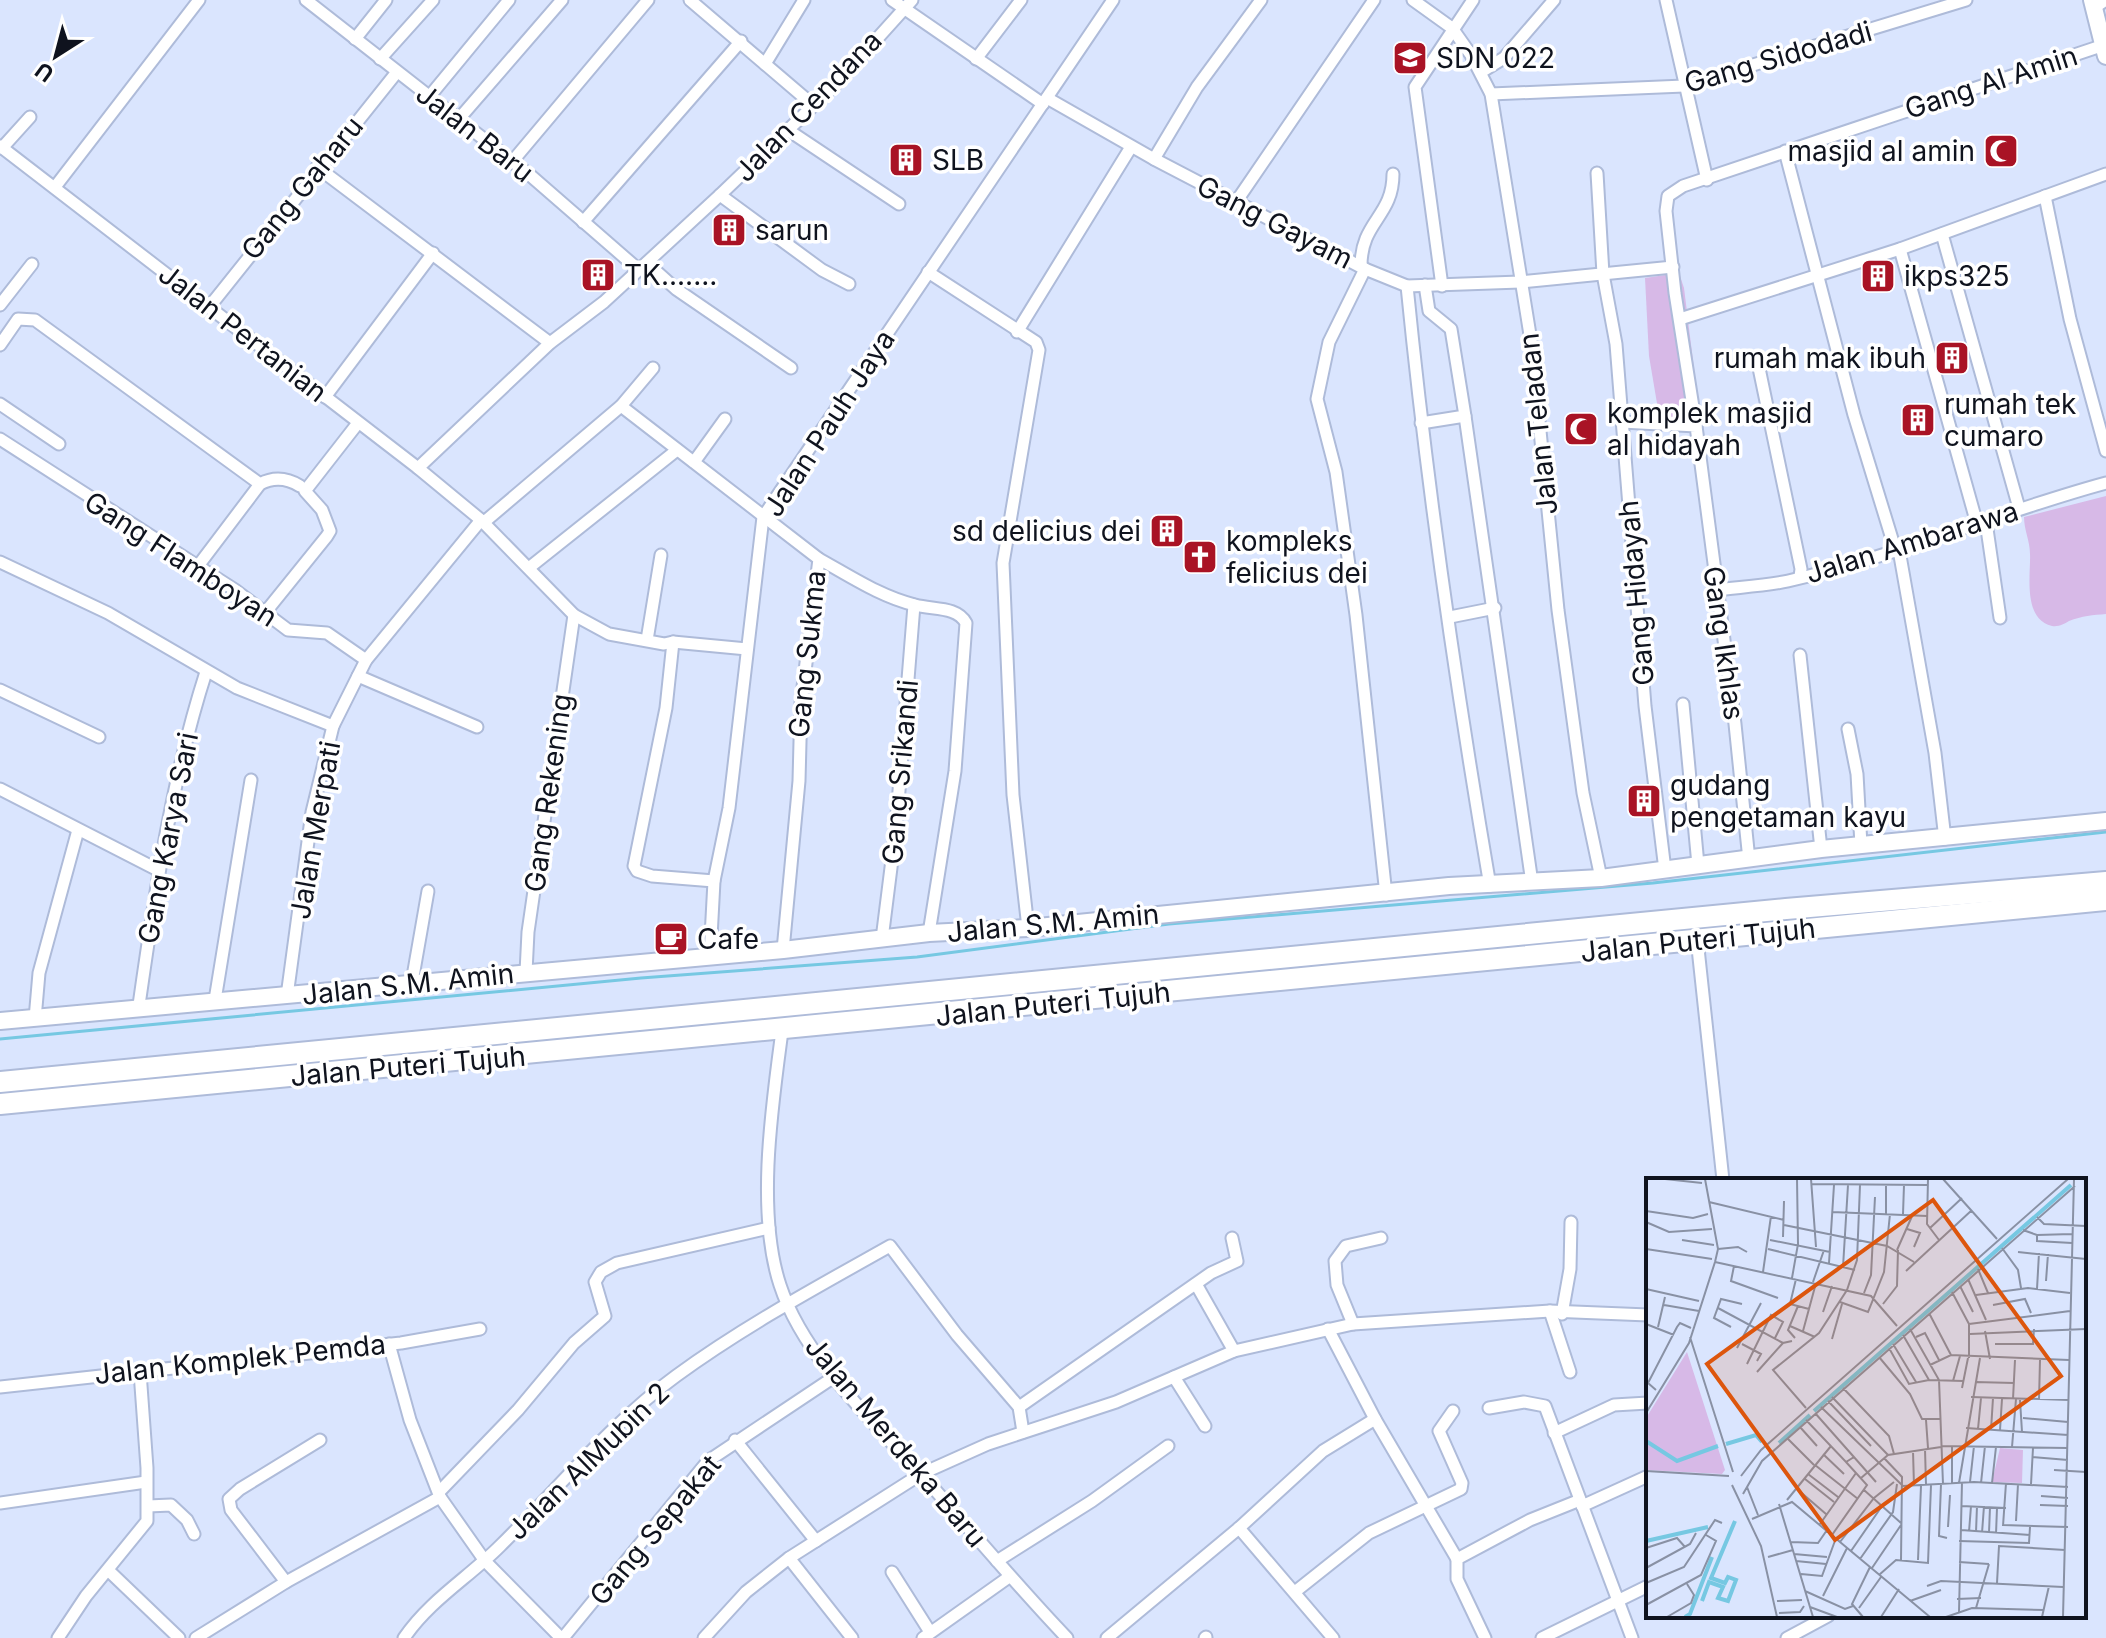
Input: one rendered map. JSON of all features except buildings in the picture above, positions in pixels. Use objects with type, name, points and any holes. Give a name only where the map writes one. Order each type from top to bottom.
[{"type":"highway","name":"Jalan Puteri Tujuh","points":[[0,1082],[1786,909],[2106,882]]},
{"type":"highway","name":"Jalan Puteri Tujuh","points":[[0,1104],[782,1031],[1340,972],[1419,968],[2106,900]]},
{"type":"highway","points":[[251,1058],[253,1080]]},
{"type":"street","points":[[55,187],[199,0]]},
{"type":"street","name":"Jalan Baru","points":[[306,0],[583,222],[791,368]]},
{"type":"street","points":[[355,39],[386,0]]},
{"type":"street","points":[[380,59],[433,0]]},
{"type":"street","points":[[429,97],[509,0]]},
{"type":"street","points":[[458,120],[562,0]]},
{"type":"street","points":[[511,163],[648,0]]},
{"type":"street","points":[[690,0],[813,105]]},
{"type":"street","points":[[765,64],[804,0]]},
{"type":"street","name":"Gang Gayam","points":[[892,0],[907,4],[976,59],[1045,101],[1363,268],[1407,286],[1520,282],[1673,267]]},
{"type":"street","points":[[976,59],[1021,0]]},
{"type":"street","name":"Jalan Pauh Jaya","points":[[710,956],[714,881],[729,808],[763,517],[1113,0]]},
{"type":"street","points":[[1154,159],[1197,87],[1261,0]]},
{"type":"street","points":[[1236,202],[1374,0]]},
{"type":"street","name":"Jalan Teladan","points":[[1413,0],[1452,28],[1481,72],[1491,94],[1531,341],[1558,610],[1583,793],[1601,878]]},
{"type":"street","points":[[1442,286],[1415,87],[1473,0]]},
{"type":"street","points":[[1481,72],[1504,58],[1554,0]]},
{"type":"street","points":[[1666,0],[1707,180]]},
{"type":"street","name":"Gang Sidodadi","points":[[1491,94],[1684,86],[1966,0]]},
{"type":"street","points":[[2098,3],[2105,50]]},
{"type":"street","name":"Jalan Cendana","points":[[418,468],[550,343],[643,267],[720,195],[839,81],[907,4]]},
{"type":"street","points":[[583,222],[741,41]]},
{"type":"street","name":"Gang Al Amin","points":[[1666,211],[1668,196],[1683,186],[2105,50]]},
{"type":"street","name":"Gang Gaharu","points":[[210,306],[317,167],[397,72]]},
{"type":"street","points":[[1,147],[30,117]]},
{"type":"street","points":[[788,130],[899,204]]},
{"type":"street","name":"Jalan Pertanian","points":[[1,147],[418,468],[482,521],[574,615],[609,634],[664,644],[673,642],[747,649]]},
{"type":"street","points":[[1017,332],[1131,147]]},
{"type":"street","points":[[1785,151],[1897,551],[1935,753],[1945,839]]},
{"type":"street","points":[[317,167],[550,343]]},
{"type":"street","name":"Gang Hidayah","points":[[1597,173],[1603,274],[1616,344],[1645,706],[1665,870]]},
{"type":"street","points":[[1386,895],[1348,557],[1336,472],[1317,399],[1329,342],[1363,268],[1363,239],[1391,197],[1393,174]]},
{"type":"street","points":[[1680,319],[1900,249],[2106,174]]},
{"type":"street","points":[[720,195],[822,270],[849,284]]},
{"type":"street","points":[[2045,196],[2070,319],[2106,451]]},
{"type":"street","name":"Gang Ikhlas","points":[[1666,211],[1735,724],[1749,860]]},
{"type":"street","points":[[1942,234],[2019,508]]},
{"type":"street","points":[[1900,249],[1982,523],[2000,618]]},
{"type":"street","points":[[325,397],[433,253]]},
{"type":"street","points":[[0,305],[32,264]]},
{"type":"street","points":[[928,272],[1036,342],[1039,350],[1003,563],[1013,795],[1028,928]]},
{"type":"street","points":[[1425,285],[1429,311],[1451,329],[1495,608],[1532,883]]},
{"type":"street","points":[[1407,286],[1421,423],[1468,760],[1490,886]]},
{"type":"street","points":[[0,345],[18,319],[35,320],[260,484]]},
{"type":"street","name":"Jalan Merpati","points":[[287,996],[312,812],[333,726],[366,660],[482,521],[621,406],[653,368]]},
{"type":"street","points":[[1759,368],[1782,471],[1800,577]]},
{"type":"street","points":[[0,404],[59,444]]},
{"type":"street","name":"Gang Sukma","points":[[621,406],[819,559],[801,703],[799,781],[783,950]]},
{"type":"street","points":[[1421,423],[1465,416]]},
{"type":"street","points":[[694,462],[725,419]]},
{"type":"street","points":[[1622,422],[1696,426]]},
{"type":"street","points":[[302,489],[358,423]]},
{"type":"street","name":"Gang Flamboyan","points":[[0,439],[198,566],[288,630],[327,633],[366,660]]},
{"type":"street","points":[[530,567],[677,450]]},
{"type":"street","points":[[198,566],[260,484],[269,479],[282,479],[302,489],[322,510],[330,531],[264,614]]},
{"type":"street","name":"Jalan Ambarawa","points":[[1715,590],[1800,577],[1897,551],[2019,508],[2106,483]]},
{"type":"street","points":[[647,640],[661,555]]},
{"type":"street","points":[[819,559],[881,593],[914,605],[954,612],[966,623],[955,771],[929,933]]},
{"type":"street","points":[[0,562],[108,613],[206,672],[271,705],[333,726]]},
{"type":"street","name":"Gang Srikandi","points":[[882,939],[897,814],[914,605]]},
{"type":"street","points":[[1450,617],[1495,608]]},
{"type":"street","name":"Gang Rekening","points":[[526,972],[528,932],[574,615]]},
{"type":"street","points":[[673,642],[666,708],[634,866],[637,871],[652,876],[714,881]]},
{"type":"street","points":[[1800,655],[1821,849]]},
{"type":"street","name":"Gang Karya Sari","points":[[139,1005],[158,870],[184,745],[206,672]]},
{"type":"street","points":[[358,676],[477,727]]},
{"type":"street","points":[[0,690],[99,737]]},
{"type":"street","points":[[1683,704],[1698,865]]},
{"type":"street","points":[[1848,729],[1857,774],[1861,845]]},
{"type":"street","points":[[215,1000],[251,780]]},
{"type":"street","points":[[0,789],[158,870]]},
{"type":"street","name":"Jalan S.M. Amin","points":[[0,1021],[139,1005],[287,996],[783,950],[929,933],[1028,928],[1386,895],[1449,886],[1601,878],[1821,849],[2106,821]]},
{"type":"street","points":[[35,1019],[39,973],[78,830]]},
{"type":"street","points":[[412,982],[428,891]]},
{"type":"street","points":[[1697,939],[1723,1178]]},
{"type":"street","name":"Jalan Merdeka Baru","points":[[782,1031],[771,1119],[769,1228],[774,1264],[788,1304],[834,1377],[1009,1577],[1067,1638]]},
{"type":"street","points":[[1570,1372],[1556,1313],[1570,1269],[1571,1222]]},
{"type":"street","points":[[196,1638],[286,1582],[440,1494],[518,1410],[574,1343],[605,1316],[595,1282],[601,1272],[617,1263],[769,1228]]},
{"type":"street","points":[[1023,1432],[1019,1407],[1196,1284],[1237,1261],[1232,1238]]},
{"type":"street","points":[[1353,1324],[1337,1285],[1335,1261],[1346,1246],[1381,1238]]},
{"type":"street","name":"Jalan AlMubin 2","points":[[404,1638],[430,1604],[485,1561],[620,1422],[676,1376],[788,1304],[890,1246],[957,1335],[1019,1407]]},
{"type":"street","points":[[1196,1284],[1234,1351]]},
{"type":"street","points":[[704,1638],[746,1592],[789,1558],[921,1474],[1023,1432],[1116,1402],[1234,1351],[1353,1324],[1556,1313],[1646,1315]]},
{"type":"street","name":"Jalan Komplek Pemda","points":[[0,1387],[389,1344],[480,1329]]},
{"type":"street","points":[[1328,1329],[1375,1419],[1457,1559],[1457,1579],[1485,1638]]},
{"type":"street","points":[[389,1344],[410,1420],[440,1494],[485,1561],[562,1638]]},
{"type":"street","points":[[58,1638],[86,1596],[147,1521],[140,1372]]},
{"type":"street","name":"Gang Sepakat","points":[[562,1638],[708,1461],[735,1440],[834,1377]]},
{"type":"street","points":[[1174,1377],[1205,1426]]},
{"type":"street","points":[[1489,1408],[1539,1402],[1545,1406],[1632,1638]]},
{"type":"street","points":[[1554,1433],[1614,1405],[1646,1403]]},
{"type":"street","points":[[1296,1591],[1369,1533],[1461,1489],[1439,1431],[1453,1411]]},
{"type":"street","points":[[1107,1638],[1239,1528],[1323,1451],[1375,1419]]},
{"type":"street","points":[[286,1582],[231,1510],[229,1499],[240,1489],[320,1440]]},
{"type":"street","points":[[735,1440],[816,1541]]},
{"type":"street","points":[[997,1561],[1092,1501],[1168,1446]]},
{"type":"street","points":[[1457,1559],[1530,1520],[1646,1477]]},
{"type":"street","points":[[0,1503],[146,1482]]},
{"type":"street","points":[[148,1506],[171,1505],[187,1520],[194,1534]]},
{"type":"street","points":[[1239,1528],[1296,1591],[1333,1638]]},
{"type":"street","points":[[789,1558],[844,1635]]},
{"type":"street","points":[[109,1571],[179,1638]]},
{"type":"street","points":[[892,1572],[926,1635],[1009,1577]]},
{"type":"street","points":[[1542,1638],[1646,1587]]},
{"type":"street","points":[[1787,1638],[1824,1618]]},
{"type":"shaded area","points":[[1679,273],[1684,288],[1701,425],[1660,421],[1649,356],[1645,278]]},
{"type":"shaded area","points":[[2106,496],[2106,614],[2078,618],[2057,626],[2042,622],[2032,605],[2030,594],[2030,549],[2024,517]]},
{"type":"waterway","points":[[0,1039],[641,978],[917,957],[1169,924],[1653,883],[2106,832]]},
{"type":"place","name":"SDN 022","points":[[1410,58]]},
{"type":"place","name":"masjid al amin","points":[[2001,151]]},
{"type":"place","name":"SLB","points":[[906,160]]},
{"type":"place","name":"sarun","points":[[729,230]]},
{"type":"place","name":"TK.......","points":[[598,275]]},
{"type":"place","name":"ikps325","points":[[1878,276]]},
{"type":"place","name":"rumah mak ibuh","points":[[1952,358]]},
{"type":"place","name":"rumah tek cumaro","points":[[1918,420]]},
{"type":"place","name":"komplek masjid al hidayah","points":[[1581,429]]},
{"type":"place","name":"sd delicius dei","points":[[1167,531]]},
{"type":"place","name":"kompleks felicius dei","points":[[1200,557]]},
{"type":"place","name":"gudang pengetaman kayu","points":[[1644,801]]},
{"type":"place","name":"Cafe","points":[[671,939]]}]
